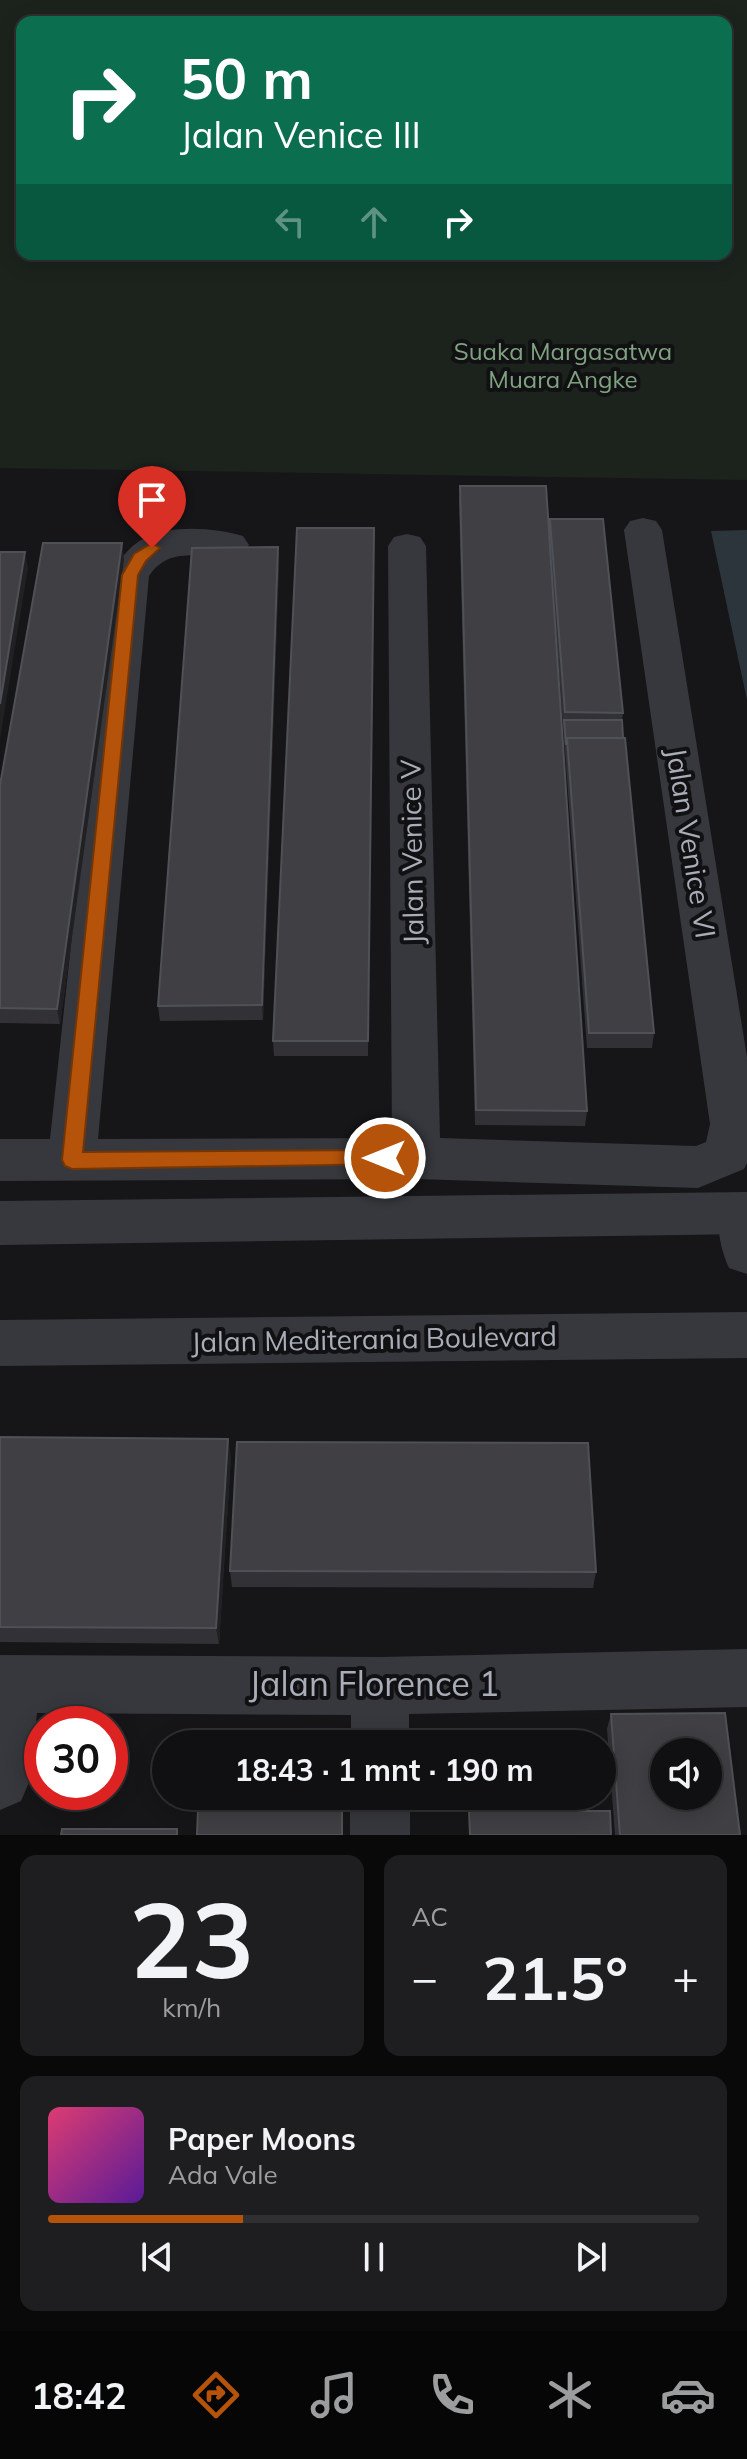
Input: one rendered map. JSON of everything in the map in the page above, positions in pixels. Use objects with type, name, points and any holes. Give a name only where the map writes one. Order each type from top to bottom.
[{"type":"street","name":"Jalan Venice VI","points":[[416,1158],[698,1167],[727,1155],[734,1124],[643,530]]},
{"type":"street","points":[[72,1160],[130,575],[140,558],[152,548],[175,543],[230,545]]},
{"type":"street","name":"Jalan Venice V","points":[[407,546],[416,1158]]},
{"type":"street","points":[[0,1160],[416,1158]]},
{"type":"street","points":[[0,1223],[745,1226]]},
{"type":"street","name":"Jalan Mediterania Boulevard","points":[[0,1343],[747,1335]]},
{"type":"street","name":"Jalan Florence 1","points":[[6,1684],[380,1686],[747,1678]]},
{"type":"street","points":[[0,1780],[6,1684]]},
{"type":"street","points":[[380,1686],[380,1730]]},
{"type":"street","points":[[380,1810],[380,1835]]},
{"type":"green space","name":"Suaka Margasatwa Muara Angke","points":[[0,0],[747,0],[747,480],[0,468]]},
{"type":"shaded area","points":[[747,530],[747,700],[711,531]]},
{"type":"building","points":[[460,486],[546,486],[587,1111],[476,1110]]},
{"type":"building","points":[[550,519],[603,519],[623,713],[565,712]]},
{"type":"building","points":[[297,528],[374,528],[368,1041],[273,1041]]},
{"type":"building","points":[[43,543],[122,543],[57,1009],[0,1008],[0,785]]},
{"type":"building","points":[[278,547],[262,1005],[158,1006],[192,548]]},
{"type":"building","points":[[0,552],[25,552],[0,704]]},
{"type":"building","points":[[564,720],[622,720],[623,738],[567,738],[566,745]]},
{"type":"building","points":[[567,738],[625,738],[654,1033],[589,1033]]},
{"type":"building","points":[[0,1437],[228,1439],[216,1628],[0,1627]]},
{"type":"building","points":[[237,1442],[588,1443],[596,1572],[230,1571]]},
{"type":"building","points":[[725,1713],[740,1835],[620,1835],[616,1730],[612,1730],[611,1714]]},
{"type":"building","points":[[198,1810],[342,1810],[342,1835],[197,1835]]},
{"type":"building","points":[[469,1811],[610,1811],[611,1835],[470,1835]]},
{"type":"building","points":[[62,1829],[177,1829],[177,1835],[61,1835]]},
{"type":"route","points":[[152,548],[140,558],[130,575],[72,1160],[385,1158]]}]
